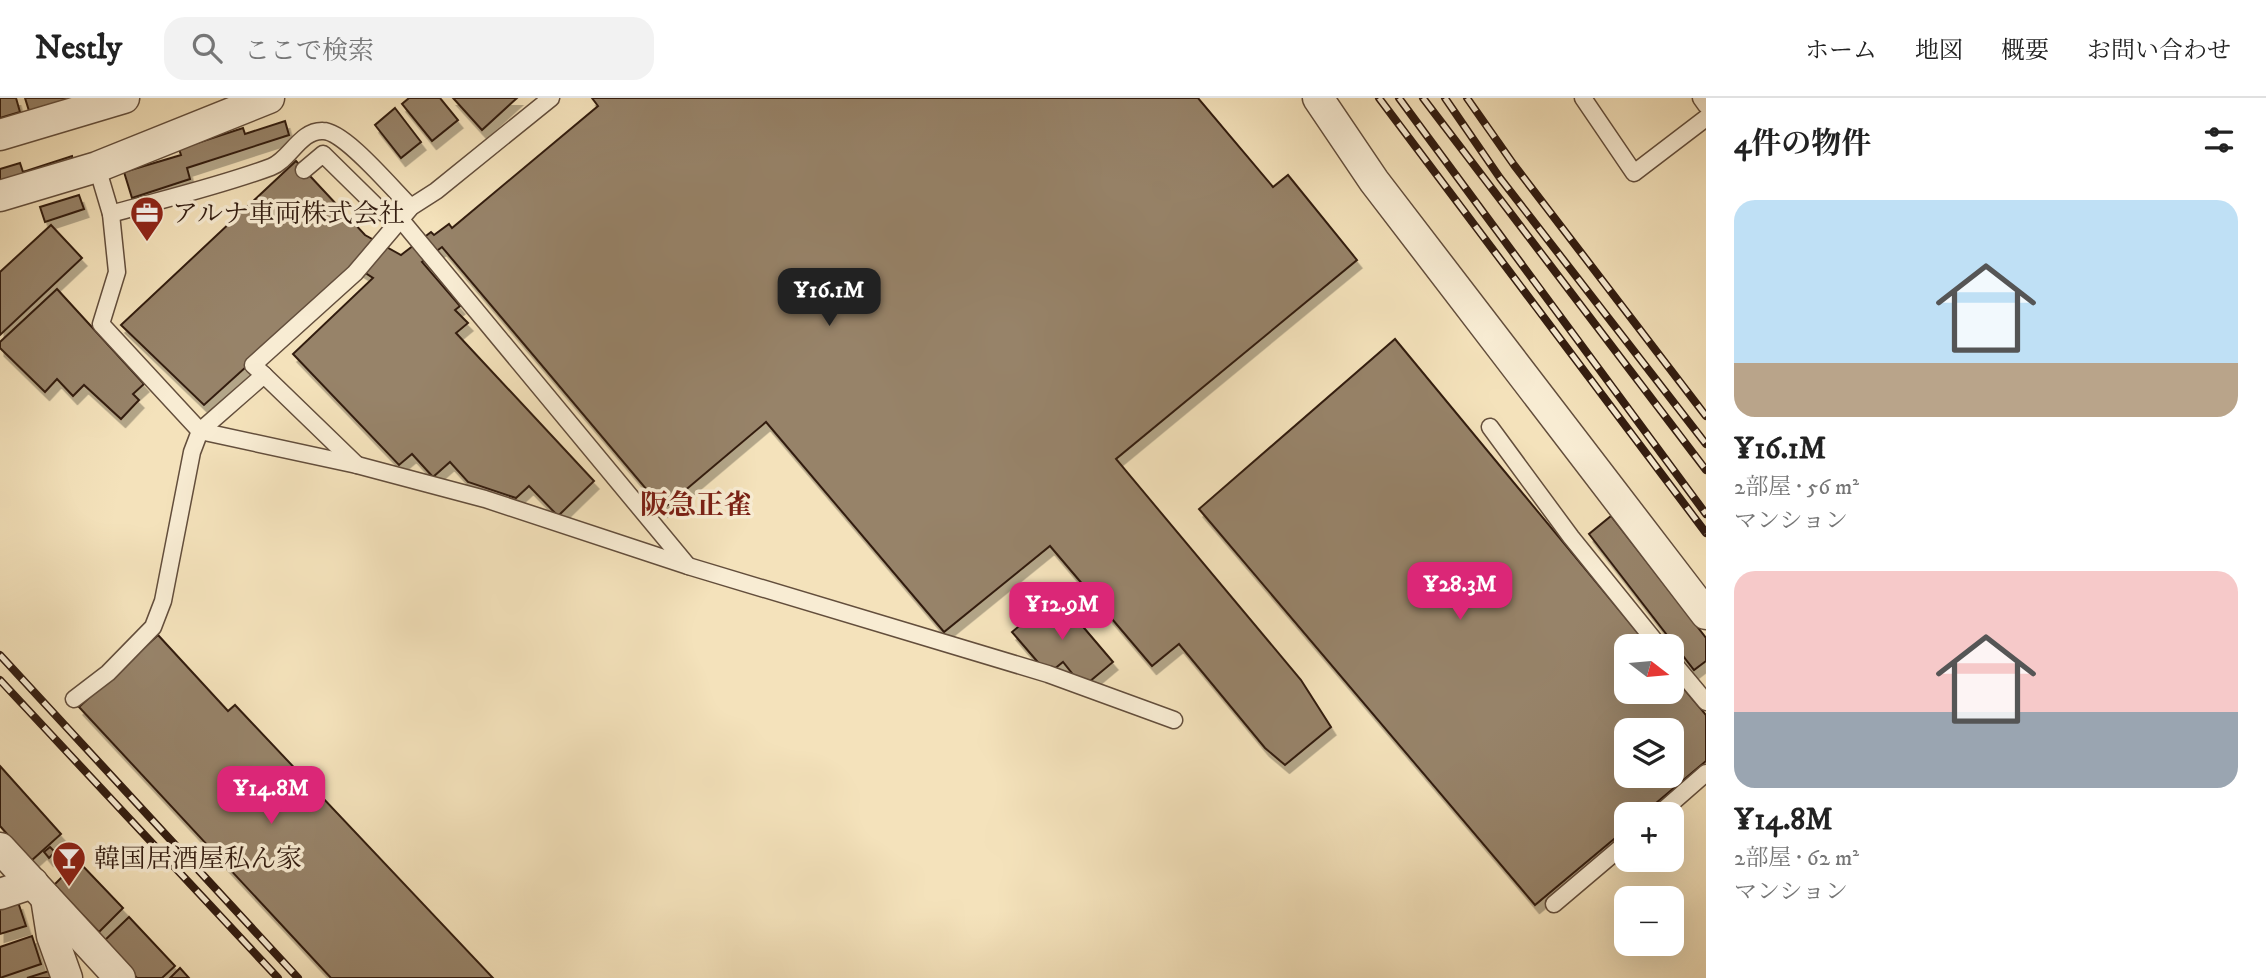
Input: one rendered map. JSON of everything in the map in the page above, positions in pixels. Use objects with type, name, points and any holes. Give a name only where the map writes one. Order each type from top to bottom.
[{"type":"street","points":[[0,135],[85,103],[124,98]]},
{"type":"street","points":[[1318,98],[1374,181],[1706,614]]},
{"type":"street","points":[[0,196],[97,167],[249,101]]},
{"type":"street","points":[[0,848],[120,978]]},
{"type":"street","points":[[0,894],[40,890]]},
{"type":"street","points":[[40,890],[67,978]]},
{"type":"lane","points":[[357,465],[253,365],[355,273],[406,214],[551,98]]},
{"type":"lane","points":[[1583,98],[1634,173],[1706,118]]},
{"type":"lane","points":[[1702,98],[1706,105]]},
{"type":"lane","points":[[111,214],[275,166],[313,132],[324,130],[336,135],[352,149],[406,214],[688,565]]},
{"type":"lane","points":[[304,170],[323,154],[382,212],[406,214]]},
{"type":"lane","points":[[97,167],[111,214],[117,272],[102,324],[200,431],[357,465],[485,499],[688,565],[1048,674],[1174,720]]},
{"type":"lane","points":[[74,699],[108,673],[153,627],[163,601],[192,452],[200,431],[264,375]]},
{"type":"lane","points":[[1490,427],[1571,537],[1650,634]]},
{"type":"lane","points":[[1684,676],[1706,702]]},
{"type":"lane","points":[[1673,802],[1706,773]]},
{"type":"lane","points":[[1554,904],[1614,852]]},
{"type":"building","points":[[0,98],[16,98],[20,112],[0,118]]},
{"type":"building","points":[[25,98],[76,98],[30,114]]},
{"type":"building","points":[[409,98],[440,98],[458,120],[432,141],[402,104]]},
{"type":"building","points":[[453,98],[517,98],[482,130]]},
{"type":"building","points":[[592,98],[1198,98],[1273,187],[1288,175],[1357,260],[1116,459],[1301,680],[1331,727],[1285,765],[1265,748],[1179,644],[1152,666],[1050,546],[944,632],[766,422],[663,509],[442,247],[422,262],[460,306],[455,310],[468,323],[456,333],[594,481],[558,516],[529,486],[516,498],[468,482],[450,462],[433,477],[412,454],[399,465],[293,354],[373,278],[356,267],[204,405],[121,325],[296,161],[365,235],[401,255],[431,232],[434,235],[449,224],[452,228],[598,106]]},
{"type":"building","points":[[395,108],[421,142],[401,158],[375,125]]},
{"type":"building","points":[[285,121],[289,135],[187,168],[190,179],[132,198],[124,172],[181,155],[179,149],[243,128],[245,134]]},
{"type":"building","points":[[72,156],[73,163],[0,186],[0,169],[20,163],[23,172]]},
{"type":"building","points":[[79,195],[84,209],[45,222],[40,207]]},
{"type":"building","points":[[51,225],[82,258],[0,335],[0,272]]},
{"type":"building","points":[[57,289],[144,384],[133,394],[139,400],[121,419],[84,385],[73,396],[57,379],[45,392],[0,348],[0,342]]},
{"type":"building","points":[[1395,339],[1639,634],[1614,634],[1614,704],[1684,704],[1684,689],[1706,715],[1706,761],[1684,780],[1684,718],[1614,718],[1614,788],[1674,788],[1657,802],[1614,802],[1614,839],[1535,905],[1199,509]]},
{"type":"building","points":[[1611,516],[1706,638],[1706,661],[1694,670],[1684,657],[1684,634],[1666,634],[1589,534]]},
{"type":"building","points":[[1056,595],[1113,662],[1083,687],[1063,662],[1048,674],[1012,632]]},
{"type":"building","points":[[158,635],[228,711],[235,705],[493,978],[331,978],[79,707]]},
{"type":"building","points":[[0,766],[61,834],[31,861],[0,826]]},
{"type":"building","points":[[50,847],[55,852],[49,858],[44,852]]},
{"type":"building","points":[[78,861],[123,908],[99,932],[54,885]]},
{"type":"building","points":[[18,902],[26,926],[0,934],[0,908]]},
{"type":"building","points":[[129,917],[175,966],[162,978],[137,978],[103,942]]},
{"type":"building","points":[[32,936],[41,964],[0,978],[0,947]]},
{"type":"building","points":[[180,968],[189,978],[170,978]]},
{"type":"building","points":[[49,971],[51,978],[27,978]]},
{"type":"railway","points":[[1379,98],[1706,533]]},
{"type":"railway","points":[[1399,98],[1706,514]]},
{"type":"railway","points":[[1423,98],[1706,470]]},
{"type":"railway","points":[[1445,98],[1500,178],[1706,444]]},
{"type":"railway","points":[[1467,98],[1514,165],[1706,416]]},
{"type":"railway","points":[[0,655],[298,978]]},
{"type":"railway","points":[[0,680],[278,978]]},
{"type":"place","name":"アルナ車両株式会社","points":[[147,243]]},
{"type":"place","name":"韓国居酒屋私ん家","points":[[69,888]]},
{"type":"district","name":"阪急正雀","points":[[696,504]]}]
